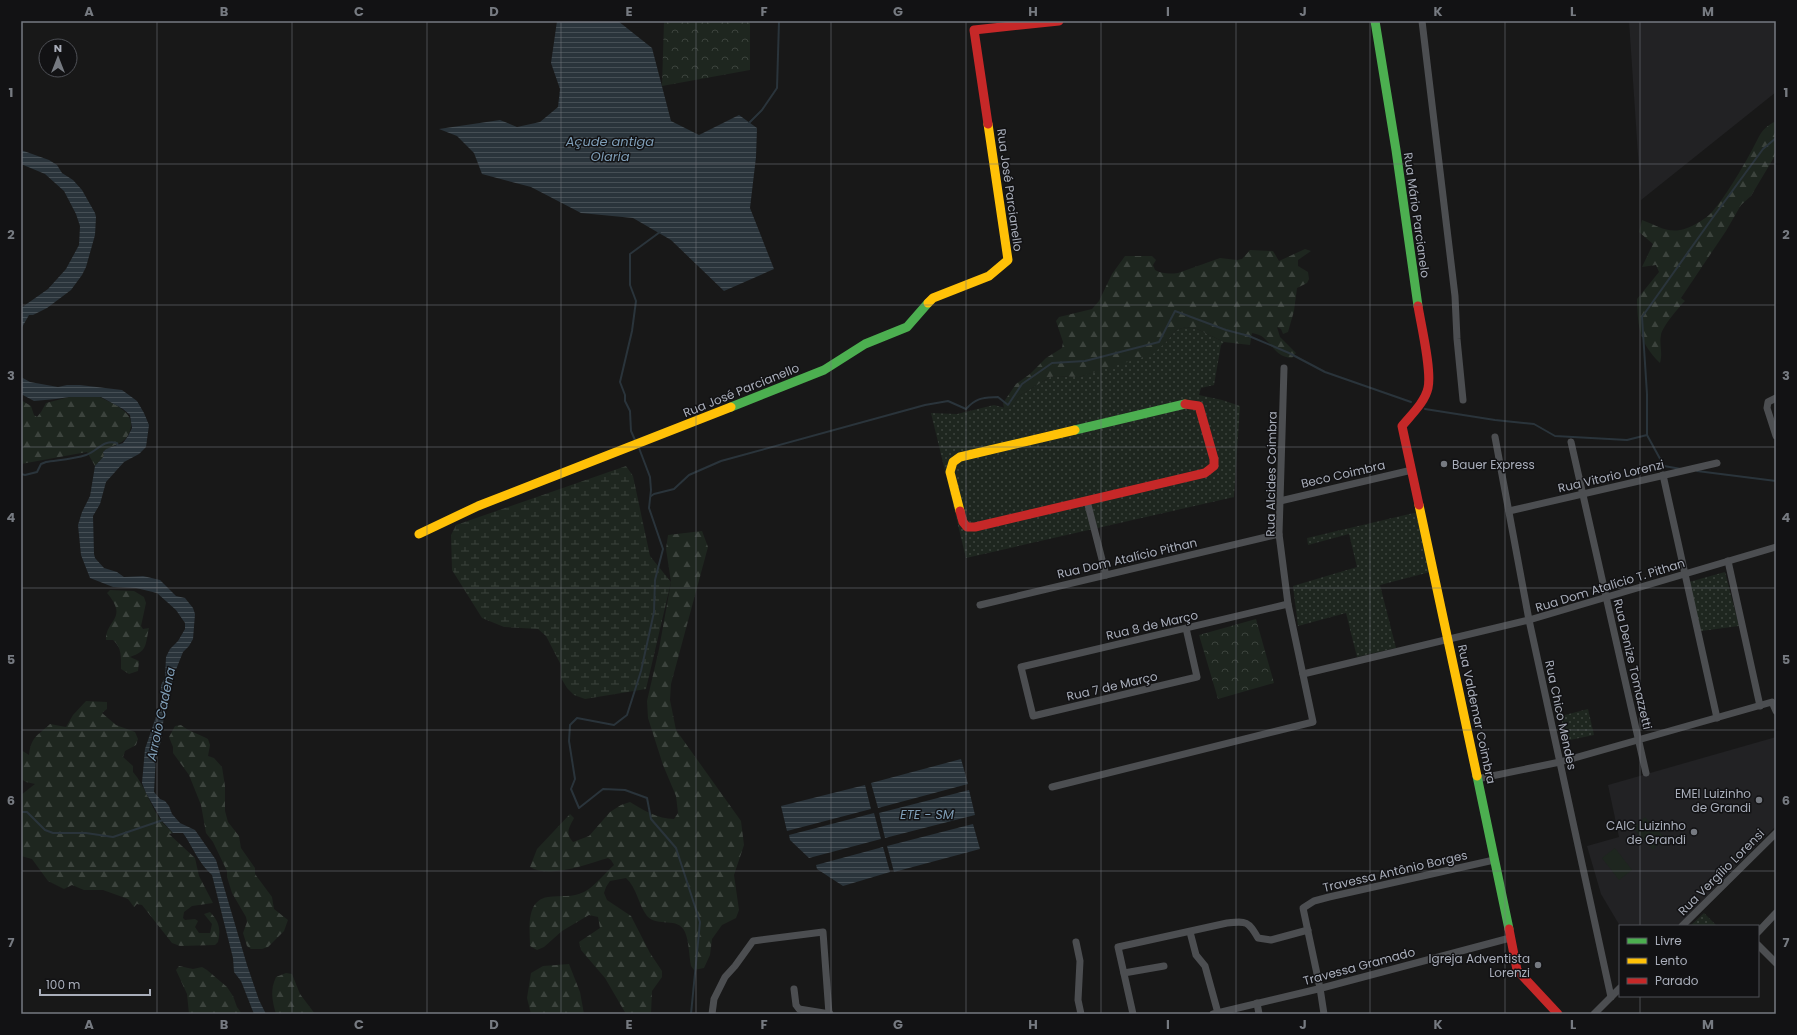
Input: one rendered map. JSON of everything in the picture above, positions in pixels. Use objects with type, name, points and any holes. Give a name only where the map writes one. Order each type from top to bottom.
[{"type":"street","name":"Rua José Parcianello","points":[[419,534],[478,506],[824,370],[865,344],[907,327],[933,298],[989,276],[1001,267],[1008,260],[1007,245],[974,30],[1059,21]]},
{"type":"street","name":"Rua Mário Parcianelo","points":[[1375,21],[1396,150],[1428,372],[1428,388],[1424,398],[1416,409]]},
{"type":"street","points":[[1422,21],[1455,296],[1457,339],[1463,400]]},
{"type":"street","name":"Rua Alcides Coimbra","points":[[1052,787],[1313,722],[1288,604],[1279,534],[1284,368]]},
{"type":"street","points":[[1776,398],[1768,402],[1767,408],[1776,436]]},
{"type":"street","points":[[1185,404],[1199,406],[1214,459],[1214,466],[1205,473],[1087,501],[975,528],[967,527],[963,522],[950,472],[953,462],[960,457],[1185,404]]},
{"type":"street","name":"Rua Valdemar Coimbra","points":[[1416,409],[1402,426],[1449,640],[1517,970],[1558,1014]]},
{"type":"street","name":"Rua Chico Mendes","points":[[1495,437],[1529,620],[1611,997]]},
{"type":"street","name":"Rua Denize Tomazzetti","points":[[1571,442],[1646,773]]},
{"type":"street","name":"Rua Vitorio Lorenzi","points":[[1509,511],[1717,463]]},
{"type":"street","name":"Beco Coimbra","points":[[1280,501],[1412,470]]},
{"type":"street","points":[[1663,475],[1717,718]]},
{"type":"street","points":[[1087,501],[1106,575]]},
{"type":"street","name":"Rua Dom Atalício Pithan","points":[[980,605],[1279,534]]},
{"type":"street","name":"Rua Dom Atalício T. Pithan","points":[[1303,674],[1529,620],[1776,547]]},
{"type":"street","points":[[1728,562],[1760,706]]},
{"type":"street","name":"Rua 8 de Março","points":[[1021,668],[1288,604]]},
{"type":"street","name":"Rua 7 de Março","points":[[1021,668],[1033,716],[1182,681],[1197,677],[1186,628]]},
{"type":"street","points":[[1478,779],[1560,762],[1772,702],[1776,711]]},
{"type":"street","name":"Rua Vergílio Lorensi","points":[[1683,925],[1776,833]]},
{"type":"street","name":"Travessa Antônio Borges","points":[[1308,930],[1303,908],[1314,901],[1494,860]]},
{"type":"street","points":[[1759,931],[1776,913]]},
{"type":"street","points":[[1133,1014],[1118,947],[1242,922],[1251,926],[1258,938],[1271,940],[1308,930],[1324,1014]]},
{"type":"street","points":[[712,1014],[714,1000],[725,977],[753,941],[824,932],[829,1014],[799,1009],[796,1005],[794,989]]},
{"type":"street","points":[[1190,932],[1196,955],[1205,966],[1216,1013]]},
{"type":"street","name":"Travessa Gramado","points":[[1216,1013],[1320,988],[1510,938]]},
{"type":"street","points":[[1076,942],[1080,961],[1078,1000],[1081,1014]]},
{"type":"street","points":[[1759,946],[1776,963]]},
{"type":"street","points":[[1124,973],[1164,966]]},
{"type":"street","points":[[1594,1014],[1619,989]]},
{"type":"street","points":[[1257,1003],[1259,1014]]},
{"type":"shaded area","points":[[1629,21],[1776,21],[1776,92],[1641,200]]},
{"type":"shaded area","name":"CAIC Luizinho de Grandi","points":[[1776,737],[1776,826],[1679,925],[1619,925],[1601,894],[1587,846],[1619,837],[1608,785]]},
{"type":"green space","points":[[664,21],[750,21],[750,70],[662,86]]},
{"type":"green space","points":[[1776,121],[1776,154],[1751,196],[1741,205],[1726,231],[1681,298],[1685,301],[1664,327],[1661,338],[1660,363],[1644,341],[1639,326],[1637,299],[1659,272],[1656,265],[1642,267],[1653,244],[1639,232],[1642,220],[1655,226],[1675,231],[1688,228],[1706,218],[1728,191],[1763,130]]},
{"type":"green space","points":[[1305,249],[1311,251],[1298,260],[1298,266],[1308,272],[1309,279],[1307,283],[1297,288],[1294,311],[1288,332],[1283,334],[1281,329],[1277,327],[1280,337],[1296,353],[1292,358],[1279,354],[1264,338],[1257,334],[1252,333],[1250,345],[1224,342],[1197,329],[1186,327],[1176,330],[1153,354],[1079,377],[1050,377],[1019,396],[1009,409],[1004,408],[1003,403],[1016,384],[1030,374],[1046,358],[1062,348],[1063,342],[1056,321],[1059,317],[1092,309],[1099,301],[1112,274],[1125,256],[1152,256],[1156,260],[1153,265],[1155,270],[1172,274],[1220,258],[1237,260],[1242,259],[1250,250],[1273,251],[1279,261]]},
{"type":"green space","points":[[1186,327],[1197,329],[1224,342],[1221,345],[1214,385],[1201,388],[1199,395],[1240,406],[1234,497],[966,558],[931,413],[957,414],[994,405],[1009,409],[1019,396],[1050,377],[1079,377],[1121,363],[1165,343],[1176,330]]},
{"type":"green space","points":[[69,397],[100,397],[114,404],[126,413],[131,420],[130,430],[126,439],[106,449],[103,452],[104,456],[95,466],[87,452],[21,464],[21,400],[31,406],[34,415],[37,417],[46,403]]},
{"type":"green space","points":[[626,466],[633,476],[650,556],[671,582],[646,689],[585,699],[574,695],[567,688],[561,678],[561,665],[546,636],[538,629],[504,627],[482,618],[452,570],[451,535],[456,525]]},
{"type":"green space","points":[[1418,512],[1430,572],[1380,585],[1396,648],[1357,657],[1346,613],[1298,626],[1293,586],[1357,567],[1349,534],[1308,545],[1307,538]]},
{"type":"green space","points":[[702,531],[708,547],[671,684],[670,700],[676,730],[741,821],[744,845],[734,875],[739,910],[736,918],[722,925],[712,939],[710,955],[704,968],[694,970],[691,966],[688,944],[682,927],[678,924],[657,921],[647,916],[641,906],[633,886],[626,878],[610,881],[604,893],[607,900],[631,916],[650,953],[662,971],[662,977],[652,991],[651,1014],[626,1014],[605,978],[581,950],[579,942],[600,928],[598,917],[589,915],[562,931],[544,947],[537,950],[530,946],[530,917],[535,904],[541,899],[548,897],[571,896],[584,892],[596,883],[614,865],[611,860],[608,858],[579,867],[547,872],[530,867],[537,849],[570,814],[574,818],[568,833],[573,842],[589,836],[610,812],[621,805],[630,802],[656,816],[668,819],[674,819],[678,813],[676,796],[663,765],[648,718],[647,701],[659,649],[671,582],[666,549],[668,535]]},
{"type":"green space","points":[[1725,572],[1739,626],[1701,631],[1689,582]]},
{"type":"green space","points":[[110,590],[134,591],[144,597],[146,603],[141,626],[143,629],[149,628],[146,643],[143,650],[130,657],[139,661],[138,671],[129,674],[121,669],[120,653],[116,643],[113,640],[106,640],[109,627],[116,614],[116,608],[107,593]]},
{"type":"green space","points":[[1256,619],[1274,683],[1218,699],[1199,635]]},
{"type":"green space","points":[[86,701],[107,702],[107,709],[102,713],[116,725],[135,732],[138,739],[136,745],[125,751],[123,757],[133,766],[133,772],[154,810],[163,823],[173,833],[169,834],[195,858],[199,876],[213,903],[192,906],[184,912],[183,918],[185,920],[195,919],[198,921],[195,927],[199,933],[210,933],[212,924],[204,914],[210,912],[217,922],[219,929],[218,942],[215,945],[180,946],[172,943],[142,905],[137,904],[134,907],[128,899],[103,890],[84,890],[72,885],[64,889],[48,881],[32,859],[21,856],[21,795],[35,784],[21,779],[21,750],[29,755],[31,744],[38,734],[50,724],[66,727],[73,715]]},
{"type":"green space","points":[[1588,709],[1594,735],[1565,741],[1561,716]]},
{"type":"green space","points":[[181,725],[208,739],[210,745],[208,756],[214,758],[222,767],[225,786],[225,811],[228,822],[239,836],[241,848],[255,868],[255,874],[272,897],[274,909],[288,920],[284,931],[268,947],[262,949],[251,949],[247,946],[243,933],[247,922],[246,917],[232,893],[227,877],[227,871],[213,842],[206,833],[201,805],[189,775],[173,753],[173,747],[169,737],[175,726]]},
{"type":"green space","points":[[1645,817],[1665,838],[1653,850],[1633,828]]},
{"type":"green space","points":[[1615,848],[1632,870],[1619,880],[1602,858]]},
{"type":"green space","points":[[1704,913],[1716,925],[1691,925]]},
{"type":"green space","points":[[569,964],[580,992],[584,1014],[531,1014],[527,998],[531,973],[543,966]]},
{"type":"green space","points":[[179,966],[193,969],[202,967],[207,970],[227,987],[242,1014],[189,1014],[187,994],[176,970]]},
{"type":"green space","points":[[286,973],[292,974],[300,994],[315,1014],[276,1014],[272,991],[273,986],[276,977]]},
{"type":"water","name":"Açude antiga Olaria","points":[[557,21],[618,21],[652,48],[671,121],[699,135],[739,115],[757,128],[756,157],[750,208],[774,269],[724,291],[671,240],[633,218],[581,213],[531,187],[482,174],[474,153],[457,136],[439,129],[500,120],[517,127],[540,122],[558,107],[560,89],[551,63]]},
{"type":"water","points":[[21,150],[49,160],[57,165],[62,173],[73,180],[82,190],[96,217],[95,235],[86,267],[82,275],[71,290],[47,308],[33,315],[29,315],[21,329],[21,308],[48,289],[66,269],[79,245],[80,226],[76,214],[64,191],[45,174],[21,164]]},
{"type":"water","name":"Arroio Cadena","points":[[21,377],[30,382],[58,387],[80,385],[122,390],[137,401],[149,425],[146,447],[139,454],[124,462],[106,482],[100,504],[93,516],[94,554],[95,558],[104,568],[117,572],[124,577],[143,576],[160,580],[176,596],[185,598],[193,608],[195,614],[193,639],[183,652],[175,672],[164,715],[161,741],[156,755],[154,792],[160,799],[165,801],[172,814],[180,823],[195,830],[216,860],[247,965],[259,1000],[266,1014],[254,1014],[241,981],[234,972],[233,958],[212,875],[200,861],[183,833],[173,833],[162,821],[142,783],[145,749],[158,711],[161,707],[161,685],[165,678],[166,657],[185,629],[185,623],[176,610],[157,593],[136,588],[113,587],[90,578],[81,555],[78,525],[82,512],[90,496],[95,466],[104,456],[103,452],[106,449],[123,443],[128,436],[132,428],[130,415],[123,409],[101,397],[69,397],[34,401],[21,394]]},
{"type":"water","name":"ETE - SM","points":[[961,759],[968,784],[878,808],[871,783]]},
{"type":"water","name":"ETE - SM","points":[[865,785],[871,809],[787,831],[781,806]]},
{"type":"water","name":"ETE - SM","points":[[969,790],[975,815],[885,838],[879,813]]},
{"type":"water","name":"ETE - SM","points":[[874,813],[881,839],[809,858],[790,840],[789,835]]},
{"type":"water","name":"ETE - SM","points":[[973,824],[980,849],[894,872],[887,846]]},
{"type":"water","name":"ETE - SM","points":[[883,847],[890,872],[843,886],[817,869],[816,865]]},
{"type":"waterway","points":[[748,124],[762,110],[777,88],[779,21]]},
{"type":"waterway","points":[[1681,469],[1664,466],[1647,435],[1647,394],[1642,317],[1763,149],[1776,138]]},
{"type":"waterway","points":[[635,440],[631,431],[630,411],[625,401],[625,395],[620,382],[632,331],[636,301],[630,285],[630,254],[660,232]]},
{"type":"waterway","points":[[651,496],[674,489],[689,475],[721,461],[925,405],[948,401],[966,409],[977,400],[998,397],[1008,405],[1022,384],[1052,363],[1085,361],[1159,342],[1175,311],[1226,330],[1249,336],[1289,353],[1325,372],[1411,402]]},
{"type":"waterway","points":[[1425,409],[1495,420],[1534,424],[1555,436],[1627,440],[1647,435]]},
{"type":"waterway","points":[[21,474],[25,475],[37,472],[41,464],[46,462],[86,455],[104,444],[112,442],[117,443],[118,446]]},
{"type":"waterway","points":[[639,448],[650,477],[651,490],[649,508],[663,549],[655,580],[654,612],[641,671],[627,715],[614,725],[577,718],[570,725],[569,741],[575,779],[571,789],[579,808],[603,789],[625,790],[647,798],[651,819],[676,848],[700,922],[691,1014]]},
{"type":"waterway","points":[[1697,471],[1776,481]]},
{"type":"waterway","points":[[21,812],[27,812],[45,830],[53,833],[86,833],[113,837],[163,820]]},
{"type":"traffic: fast","points":[[1375,21],[1396,150],[1418,306]]},
{"type":"traffic: fast","points":[[731,407],[824,370],[865,344],[907,327],[928,303]]},
{"type":"traffic: fast","points":[[1075,430],[1185,404]]},
{"type":"traffic: fast","points":[[1477,776],[1509,929]]},
{"type":"traffic: slow","points":[[928,303],[933,298],[989,276],[1008,260],[988,124]]},
{"type":"traffic: slow","points":[[419,534],[478,506],[731,407]]},
{"type":"traffic: slow","points":[[960,511],[950,472],[953,462],[960,457],[1075,430]]},
{"type":"traffic: slow","points":[[1419,505],[1477,776]]},
{"type":"traffic: jam","points":[[988,124],[974,30],[1059,21]]},
{"type":"traffic: jam","points":[[1418,306],[1429,370],[1428,388],[1421,403],[1402,426],[1419,505]]},
{"type":"traffic: jam","points":[[960,511],[963,522],[967,527],[975,527],[1205,473],[1214,466],[1214,459],[1199,406],[1185,404]]},
{"type":"traffic: jam","points":[[1509,929],[1517,970],[1558,1014]]},
{"type":"place","name":"Bauer Express","points":[[1444,464]]},
{"type":"place","name":"EMEI Luizinho de Grandi","points":[[1759,800]]},
{"type":"place","name":"CAIC Luizinho de Grandi","points":[[1694,832]]},
{"type":"place","name":"Igreja Adventista Lorenzi","points":[[1538,965]]}]
